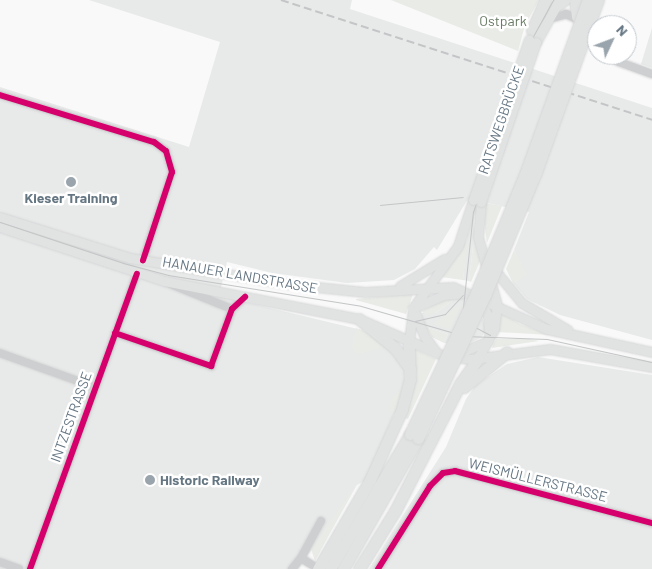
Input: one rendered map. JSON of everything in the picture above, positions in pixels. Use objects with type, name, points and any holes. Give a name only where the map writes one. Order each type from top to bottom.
[{"type":"highway","points":[[532,37],[545,0]]},
{"type":"highway","points":[[575,0],[577,17]]},
{"type":"highway","points":[[330,569],[414,436],[520,186],[588,0]]},
{"type":"highway","points":[[343,569],[414,436],[481,304],[532,181],[598,0]]},
{"type":"highway","points":[[359,320],[395,348],[410,370]]},
{"type":"highway","points":[[315,567],[350,518],[388,441],[407,396],[410,370],[409,342]]},
{"type":"highway","points":[[442,423],[464,386],[507,352]]},
{"type":"highway","points":[[359,569],[396,510],[465,376],[478,358]]},
{"type":"main road","points":[[532,37],[558,1]]},
{"type":"main road","points":[[532,37],[547,20],[558,1]]},
{"type":"main road","name":"RATSWEGBRÜCKE","points":[[477,201],[532,37]]},
{"type":"main road","points":[[477,201],[477,230],[480,246],[497,305],[488,341],[478,358]]},
{"type":"main road","points":[[409,342],[413,308],[426,286],[456,249],[477,201]]},
{"type":"main road","name":"HANAUER LANDSTRASSE","points":[[0,217],[143,260],[330,290],[390,290],[426,286],[453,287],[475,294],[497,305]]},
{"type":"main road","name":"HANAUER LANDSTRASSE","points":[[0,227],[164,282],[359,320],[442,356],[478,358]]},
{"type":"main road","points":[[480,246],[493,268],[522,303],[580,336]]},
{"type":"main road","points":[[390,290],[421,275],[456,249]]},
{"type":"main road","points":[[137,274],[143,260]]},
{"type":"main road","points":[[413,308],[442,295],[475,294],[489,322],[488,341]]},
{"type":"main road","points":[[497,305],[536,325],[652,352]]},
{"type":"main road","points":[[413,308],[428,342],[442,356],[464,352],[488,341]]},
{"type":"main road","points":[[478,358],[507,352],[550,349],[652,367]]},
{"type":"street","points":[[547,20],[562,14],[577,17],[587,30]]},
{"type":"street","points":[[627,65],[652,74]]},
{"type":"street","points":[[0,95],[154,142],[168,154],[172,172],[143,260]]},
{"type":"street","name":"INTZESTRASSE","points":[[30,569],[137,274]]},
{"type":"street","points":[[164,282],[192,296],[232,309]]},
{"type":"street","points":[[116,333],[211,366],[232,309],[245,297]]},
{"type":"street","points":[[0,352],[96,387]]},
{"type":"street","name":"WEISMÜLLERSTRASSE","points":[[378,569],[430,486],[443,473],[455,471],[652,523]]},
{"type":"street","points":[[292,569],[301,558],[321,521]]},
{"type":"street","points":[[301,558],[315,567]]},
{"type":"street","points":[[0,562],[19,569]]},
{"type":"shaded area","points":[[89,0],[352,0],[350,9],[652,108],[652,340],[560,315],[527,299],[513,283],[526,275],[514,250],[529,212],[468,199],[437,250],[434,247],[415,269],[394,280],[347,283],[272,273],[227,262],[219,296],[362,330],[387,346],[404,369],[405,387],[366,480],[357,485],[298,569],[0,569],[0,87],[189,147],[220,42]]},
{"type":"shaded area","points":[[652,28],[652,68],[641,64]]},
{"type":"shaded area","points":[[474,215],[474,237],[469,281],[463,280],[467,237]]},
{"type":"shaded area","points":[[462,297],[478,307],[486,328],[482,337],[466,345],[444,343],[448,334],[425,327],[421,313],[436,313],[456,298]]},
{"type":"shaded area","points":[[538,357],[652,375],[652,569],[369,569],[446,447],[466,399],[476,385],[507,364]]},
{"type":"green space","name":"Ostpark","points":[[391,0],[539,0],[525,25],[518,51]]},
{"type":"green space","points":[[485,203],[502,206],[487,243],[483,214]]},
{"type":"green space","points":[[468,237],[463,280],[441,277],[457,256]]},
{"type":"green space","points":[[474,237],[481,259],[471,282],[469,281]]},
{"type":"green space","points":[[514,250],[527,275],[513,283],[506,269]]},
{"type":"green space","points":[[413,294],[406,314],[356,300],[356,299]]},
{"type":"green space","points":[[456,298],[436,313],[425,315],[422,311],[445,299]]},
{"type":"green space","points":[[457,306],[460,307],[450,329],[433,324]]},
{"type":"green space","points":[[501,313],[520,324],[550,335],[498,332]]},
{"type":"green space","points":[[425,327],[448,334],[444,343],[432,337]]},
{"type":"green space","points":[[356,328],[368,333],[393,351],[381,348],[360,354],[354,352],[352,345]]},
{"type":"green space","points":[[496,339],[530,339],[539,341],[492,348]]},
{"type":"green space","points":[[414,349],[436,359],[408,419],[403,418],[414,386]]},
{"type":"green space","points":[[405,384],[396,414],[390,411],[389,402]]},
{"type":"green space","points":[[357,485],[329,535],[315,561],[311,549]]},
{"type":"tram line","points":[[490,335],[473,326],[463,308],[473,212],[531,40],[553,0]]},
{"type":"tram line","points":[[380,205],[463,197]]},
{"type":"tram line","points":[[0,222],[123,263],[168,275],[361,306],[464,336],[547,339],[652,362]]},
{"type":"tram line","points":[[415,321],[445,314],[463,295]]},
{"type":"railway","points":[[281,0],[652,120]]},
{"type":"cycle path","points":[[0,95],[154,142],[166,151],[172,172],[143,260]]},
{"type":"cycle path","points":[[30,569],[137,274]]},
{"type":"cycle path","points":[[115,333],[211,366],[232,309],[245,297]]},
{"type":"cycle path","points":[[378,569],[430,486],[443,473],[455,471],[652,523]]},
{"type":"place","name":"Kieser Training","points":[[71,182]]},
{"type":"place","name":"Historic Railway","points":[[150,480]]}]
